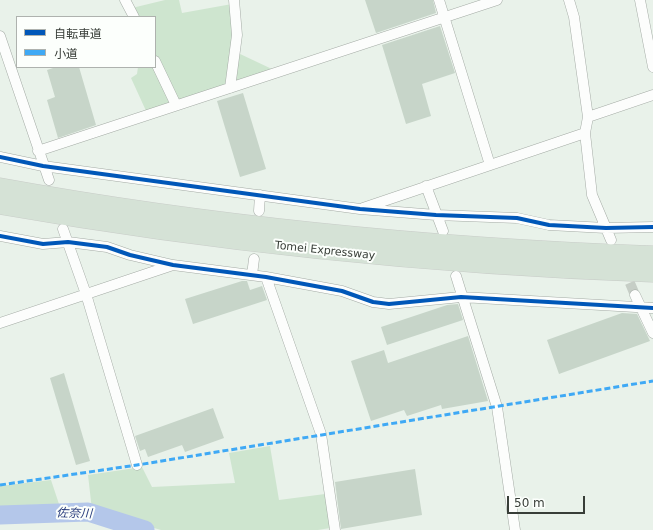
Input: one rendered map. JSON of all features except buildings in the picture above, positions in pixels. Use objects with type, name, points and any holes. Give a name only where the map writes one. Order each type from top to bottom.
[{"type":"highway","name":"Tomei Expressway","points":[[0,186],[272,227],[438,244],[545,251],[653,255]]},
{"type":"highway","name":"Tomei Expressway","points":[[0,205],[130,226],[270,245],[429,261],[545,269],[653,273]]},
{"type":"street","points":[[126,0],[134,16]]},
{"type":"street","points":[[230,88],[237,35],[234,0]]},
{"type":"street","points":[[439,0],[490,165]]},
{"type":"street","points":[[38,151],[497,0]]},
{"type":"street","points":[[569,0],[574,17],[588,117],[585,133],[592,194],[611,240]]},
{"type":"street","points":[[640,0],[653,67]]},
{"type":"street","points":[[0,36],[49,180]]},
{"type":"street","points":[[156,63],[176,106]]},
{"type":"street","points":[[588,117],[653,95]]},
{"type":"street","points":[[360,209],[585,133]]},
{"type":"street","points":[[0,157],[43,166],[360,209],[436,215],[517,218],[549,225],[606,228],[653,227]]},
{"type":"street","points":[[426,186],[443,231]]},
{"type":"street","points":[[259,211],[260,195]]},
{"type":"street","points":[[63,229],[86,294],[137,465]]},
{"type":"street","points":[[0,236],[43,244],[68,242],[107,247],[130,255],[173,265],[266,277],[342,291],[373,302],[389,304],[462,297],[653,308]]},
{"type":"street","points":[[252,275],[254,259]]},
{"type":"street","points":[[0,323],[173,265]]},
{"type":"street","points":[[456,276],[497,407],[515,530]]},
{"type":"street","points":[[266,277],[321,434],[335,530]]},
{"type":"street","points":[[635,295],[653,333]]},
{"type":"green space","points":[[165,0],[179,0],[182,13],[232,4],[235,35],[229,85],[178,102],[156,56],[156,16],[136,16],[132,8]]},
{"type":"green space","points":[[238,53],[274,70],[233,83]]},
{"type":"green space","points":[[138,68],[154,68],[172,104],[147,113],[131,78],[137,74]]},
{"type":"green space","points":[[270,446],[279,500],[325,494],[330,528],[318,530],[161,530],[92,510],[88,475],[142,467],[152,487],[235,483],[229,453]]},
{"type":"green space","points":[[51,480],[60,507],[0,511],[0,486]]},
{"type":"waterway","name":"佐奈川","points":[[0,515],[88,512],[145,530]]},
{"type":"tunnel","points":[[624,269],[635,295]]},
{"type":"marked path","points":[[0,485],[137,465],[653,381]]},
{"type":"cycle path","points":[[0,157],[43,166],[360,209],[436,215],[517,218],[549,225],[606,228],[653,227]]},
{"type":"cycle path","points":[[0,236],[43,244],[68,242],[107,247],[130,255],[173,265],[266,277],[342,291],[373,302],[389,304],[461,297],[653,308]]}]
